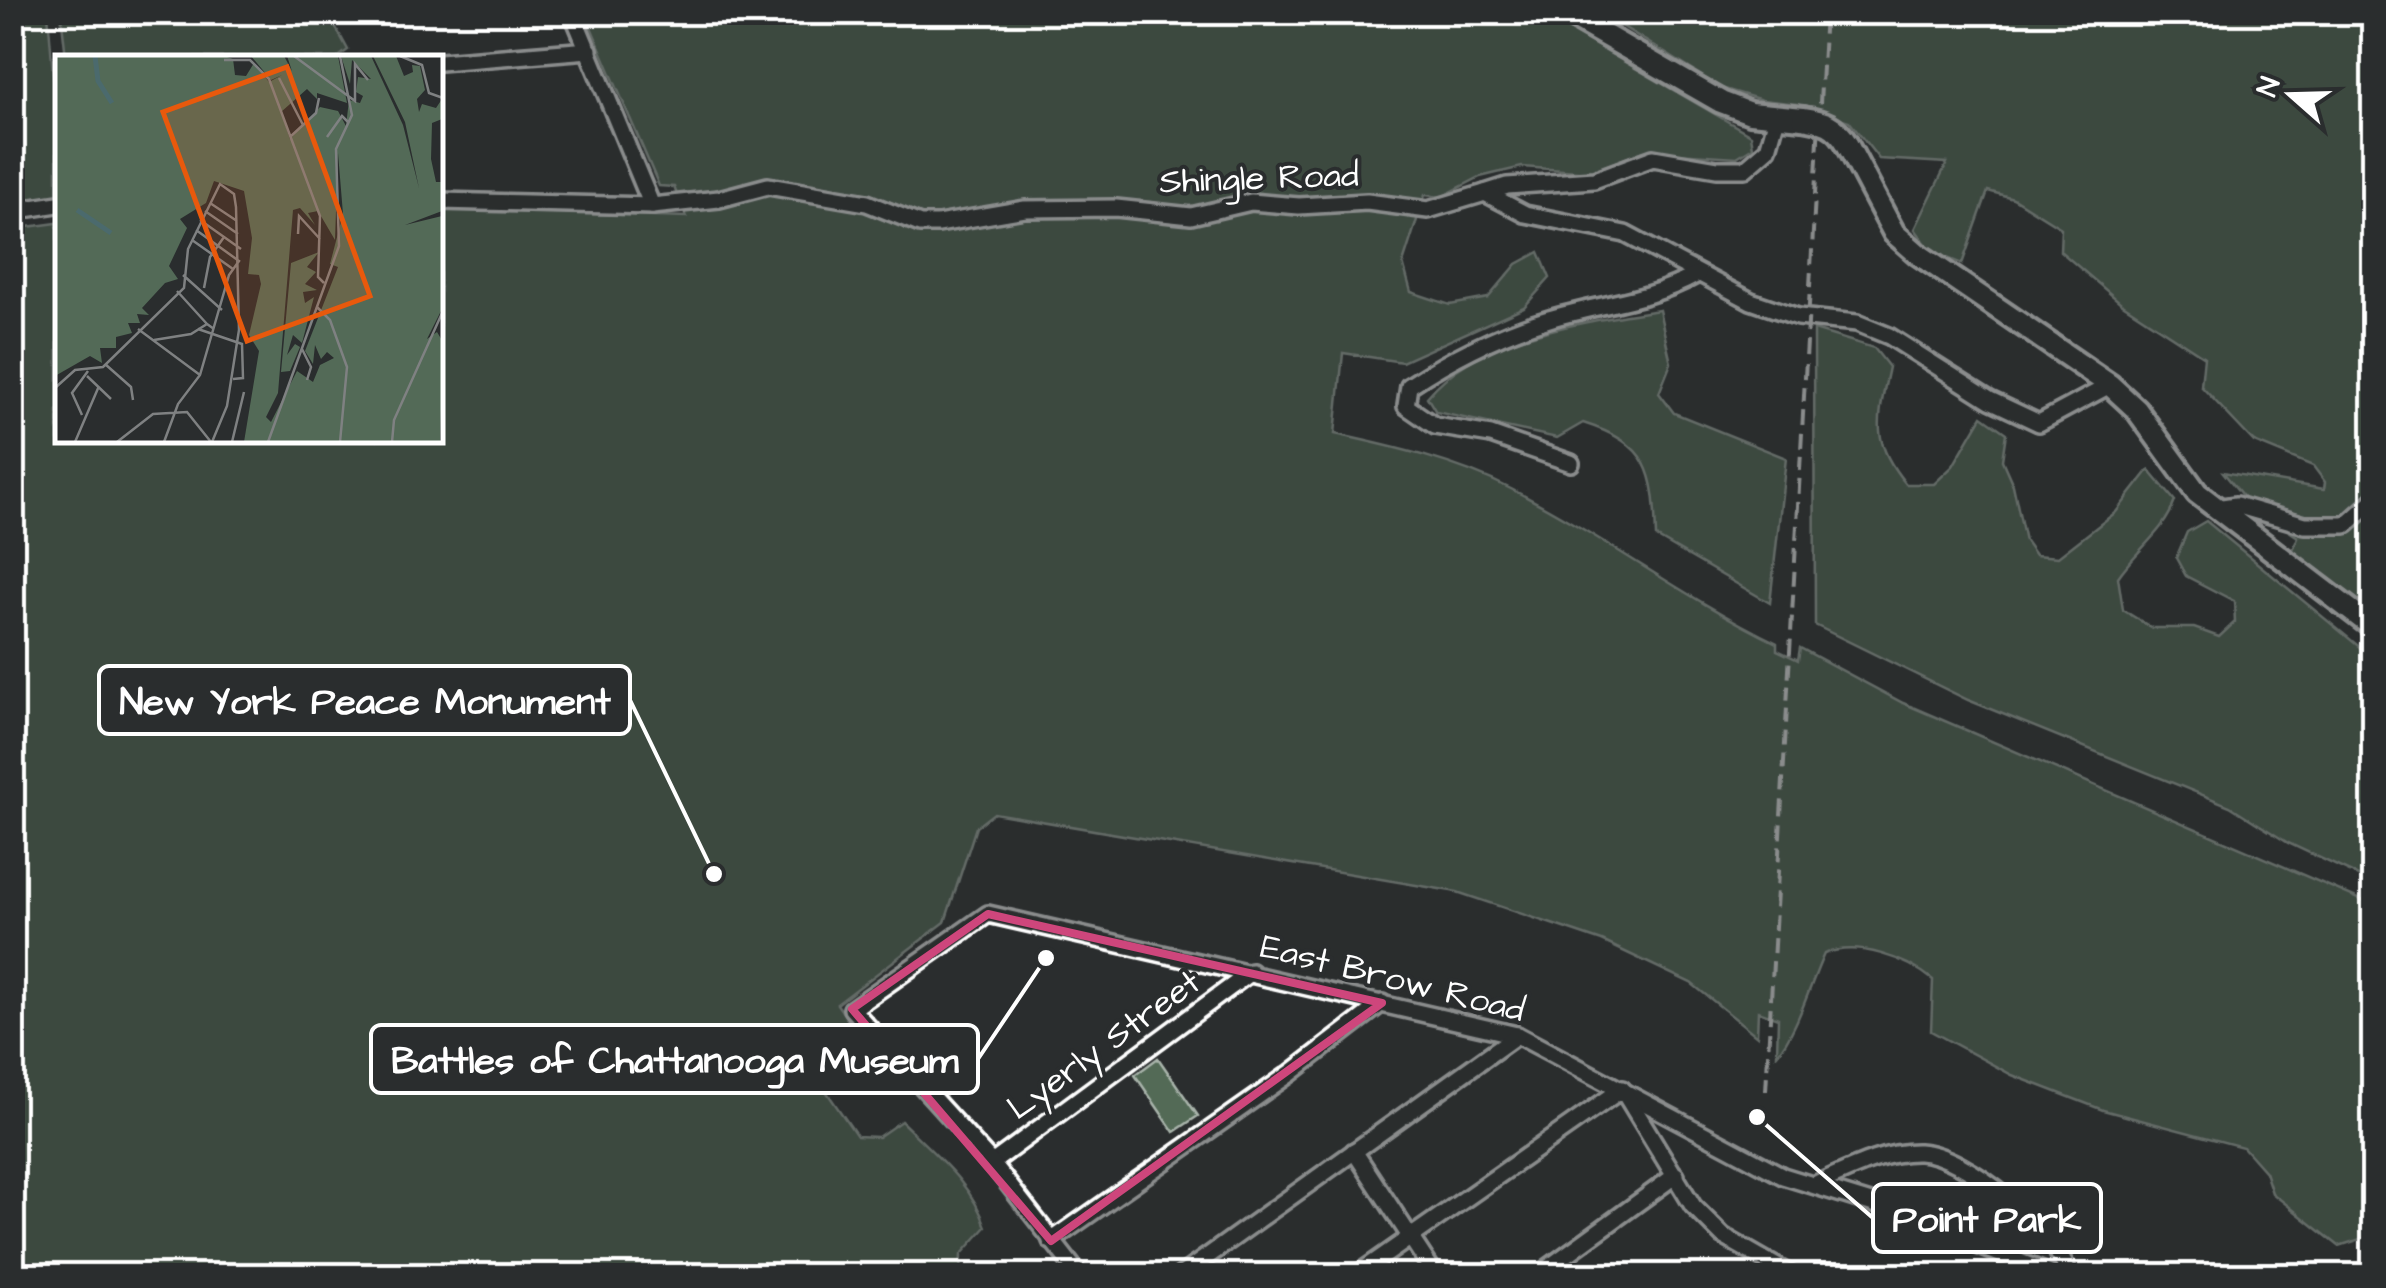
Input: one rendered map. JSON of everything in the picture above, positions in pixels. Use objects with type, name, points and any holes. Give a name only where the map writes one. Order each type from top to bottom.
[{"type":"main road","points":[[1564,12],[1721,102],[1750,113],[1825,122],[1840,131],[1894,233],[1918,254],[2110,385],[2136,409],[2182,476],[2216,508],[2374,628]]},
{"type":"street","points":[[572,12],[652,206]]},
{"type":"street","points":[[442,62],[589,50]]},
{"type":"street","name":"Shingle Road","points":[[442,200],[652,206],[720,199],[768,186],[867,204],[920,224],[1025,209],[1116,208],[1191,216],[1251,202],[1299,206],[1367,202],[1428,210],[1507,186],[1594,180],[1653,158],[1717,169],[1745,169],[1768,148],[1777,117]]},
{"type":"street","points":[[1486,193],[1525,214],[1625,234],[1751,302],[1798,317],[1857,323],[1890,336],[1990,400],[2039,423],[2110,385]]},
{"type":"street","points":[[12,211],[55,204]]},
{"type":"street","points":[[1571,463],[1491,436],[1435,426],[1406,406],[1409,386],[1486,341],[1552,318],[1617,306],[1668,290],[1698,274]]},
{"type":"street","points":[[2216,508],[2236,504],[2306,525],[2346,525],[2374,500]]},
{"type":"street","name":"East Brow Road","points":[[992,1163],[852,1008],[988,914],[1517,1035],[1783,1176],[1816,1184],[2054,1276]]},
{"type":"street","name":"Lyerly Street","points":[[992,1163],[1250,972]]},
{"type":"street","points":[[1051,1241],[1276,1084],[1382,1003]]},
{"type":"street","points":[[1180,1276],[1517,1035]]},
{"type":"street","points":[[1354,1276],[1622,1089],[1693,1206],[1723,1236],[1794,1276]]},
{"type":"street","points":[[1354,1151],[1436,1276]]},
{"type":"street","points":[[1816,1184],[1895,1154],[1932,1154],[1954,1163],[2003,1196],[2042,1231],[2064,1259],[2070,1276]]},
{"type":"street","points":[[992,1163],[1080,1276]]},
{"type":"street","points":[[1537,1276],[1676,1175]]},
{"type":"highlighted area","points":[[988,914],[1382,1003],[1051,1241],[852,1009]]},
{"type":"green space","points":[[13,13],[48,13],[55,98],[55,197],[13,199]]},
{"type":"green space","points":[[61,13],[328,13],[348,50],[341,55],[66,55]]},
{"type":"green space","points":[[585,13],[1540,13],[1751,135],[1753,147],[1737,157],[1644,151],[1590,172],[1522,167],[1480,177],[1441,197],[1425,195],[1403,263],[1411,292],[1450,305],[1488,298],[1517,264],[1539,252],[1550,278],[1524,307],[1402,362],[1343,353],[1335,434],[1425,456],[1490,479],[1777,643],[1777,650],[1798,660],[1800,648],[1903,703],[2373,905],[2373,1235],[2339,1246],[2272,1193],[2265,1172],[2243,1147],[2103,1110],[2012,1075],[1931,1031],[1933,980],[1881,954],[1852,949],[1824,954],[1797,1021],[1777,1054],[1778,1018],[1758,1011],[1757,1036],[1691,983],[1602,941],[1457,892],[994,813],[976,827],[945,922],[837,1004],[850,1023],[795,1063],[809,1066],[857,1136],[878,1137],[901,1121],[961,1183],[986,1227],[961,1255],[960,1275],[13,1275],[12,229],[55,223],[55,442],[442,442],[442,209],[686,217],[674,187],[659,186]]},
{"type":"green space","points":[[1601,13],[2373,13],[2373,618],[2291,555],[2298,537],[2251,506],[2223,472],[2324,489],[2325,482],[2313,466],[2254,442],[2201,386],[2204,357],[2121,303],[2060,251],[2061,228],[2013,198],[1988,191],[1962,264],[1932,252],[1915,229],[1947,163],[1879,159],[1849,121],[1797,104],[1762,100],[1721,88]]},
{"type":"green space","points":[[1659,310],[1671,363],[1659,393],[1674,413],[1786,458],[1770,603],[1656,537],[1650,477],[1635,451],[1622,440],[1583,423],[1557,438],[1436,412],[1427,397],[1449,376],[1503,345],[1566,326]]},
{"type":"green space","points":[[1814,330],[1874,348],[1889,367],[1880,429],[1887,455],[1906,484],[1934,484],[1953,466],[1982,416],[2006,433],[2002,460],[2013,485],[2025,541],[2035,555],[2058,557],[2116,512],[2149,470],[2175,501],[2157,532],[2118,577],[2123,610],[2152,628],[2194,628],[2219,637],[2235,622],[2234,601],[2186,576],[2176,558],[2187,532],[2206,521],[2373,658],[2373,883],[2288,843],[2230,806],[1968,700],[1815,625]]},
{"type":"green space","points":[[1158,1058],[1198,1116],[1174,1132],[1135,1075]]},
{"type":"railway","points":[[1766,1091],[1825,12]]},
{"type":"place","name":"New York Peace Monument","points":[[714,874]]},
{"type":"place","name":"Battles of Chattanooga Museum","points":[[1046,958]]},
{"type":"place","name":"Point Park","points":[[1757,1117]]}]
